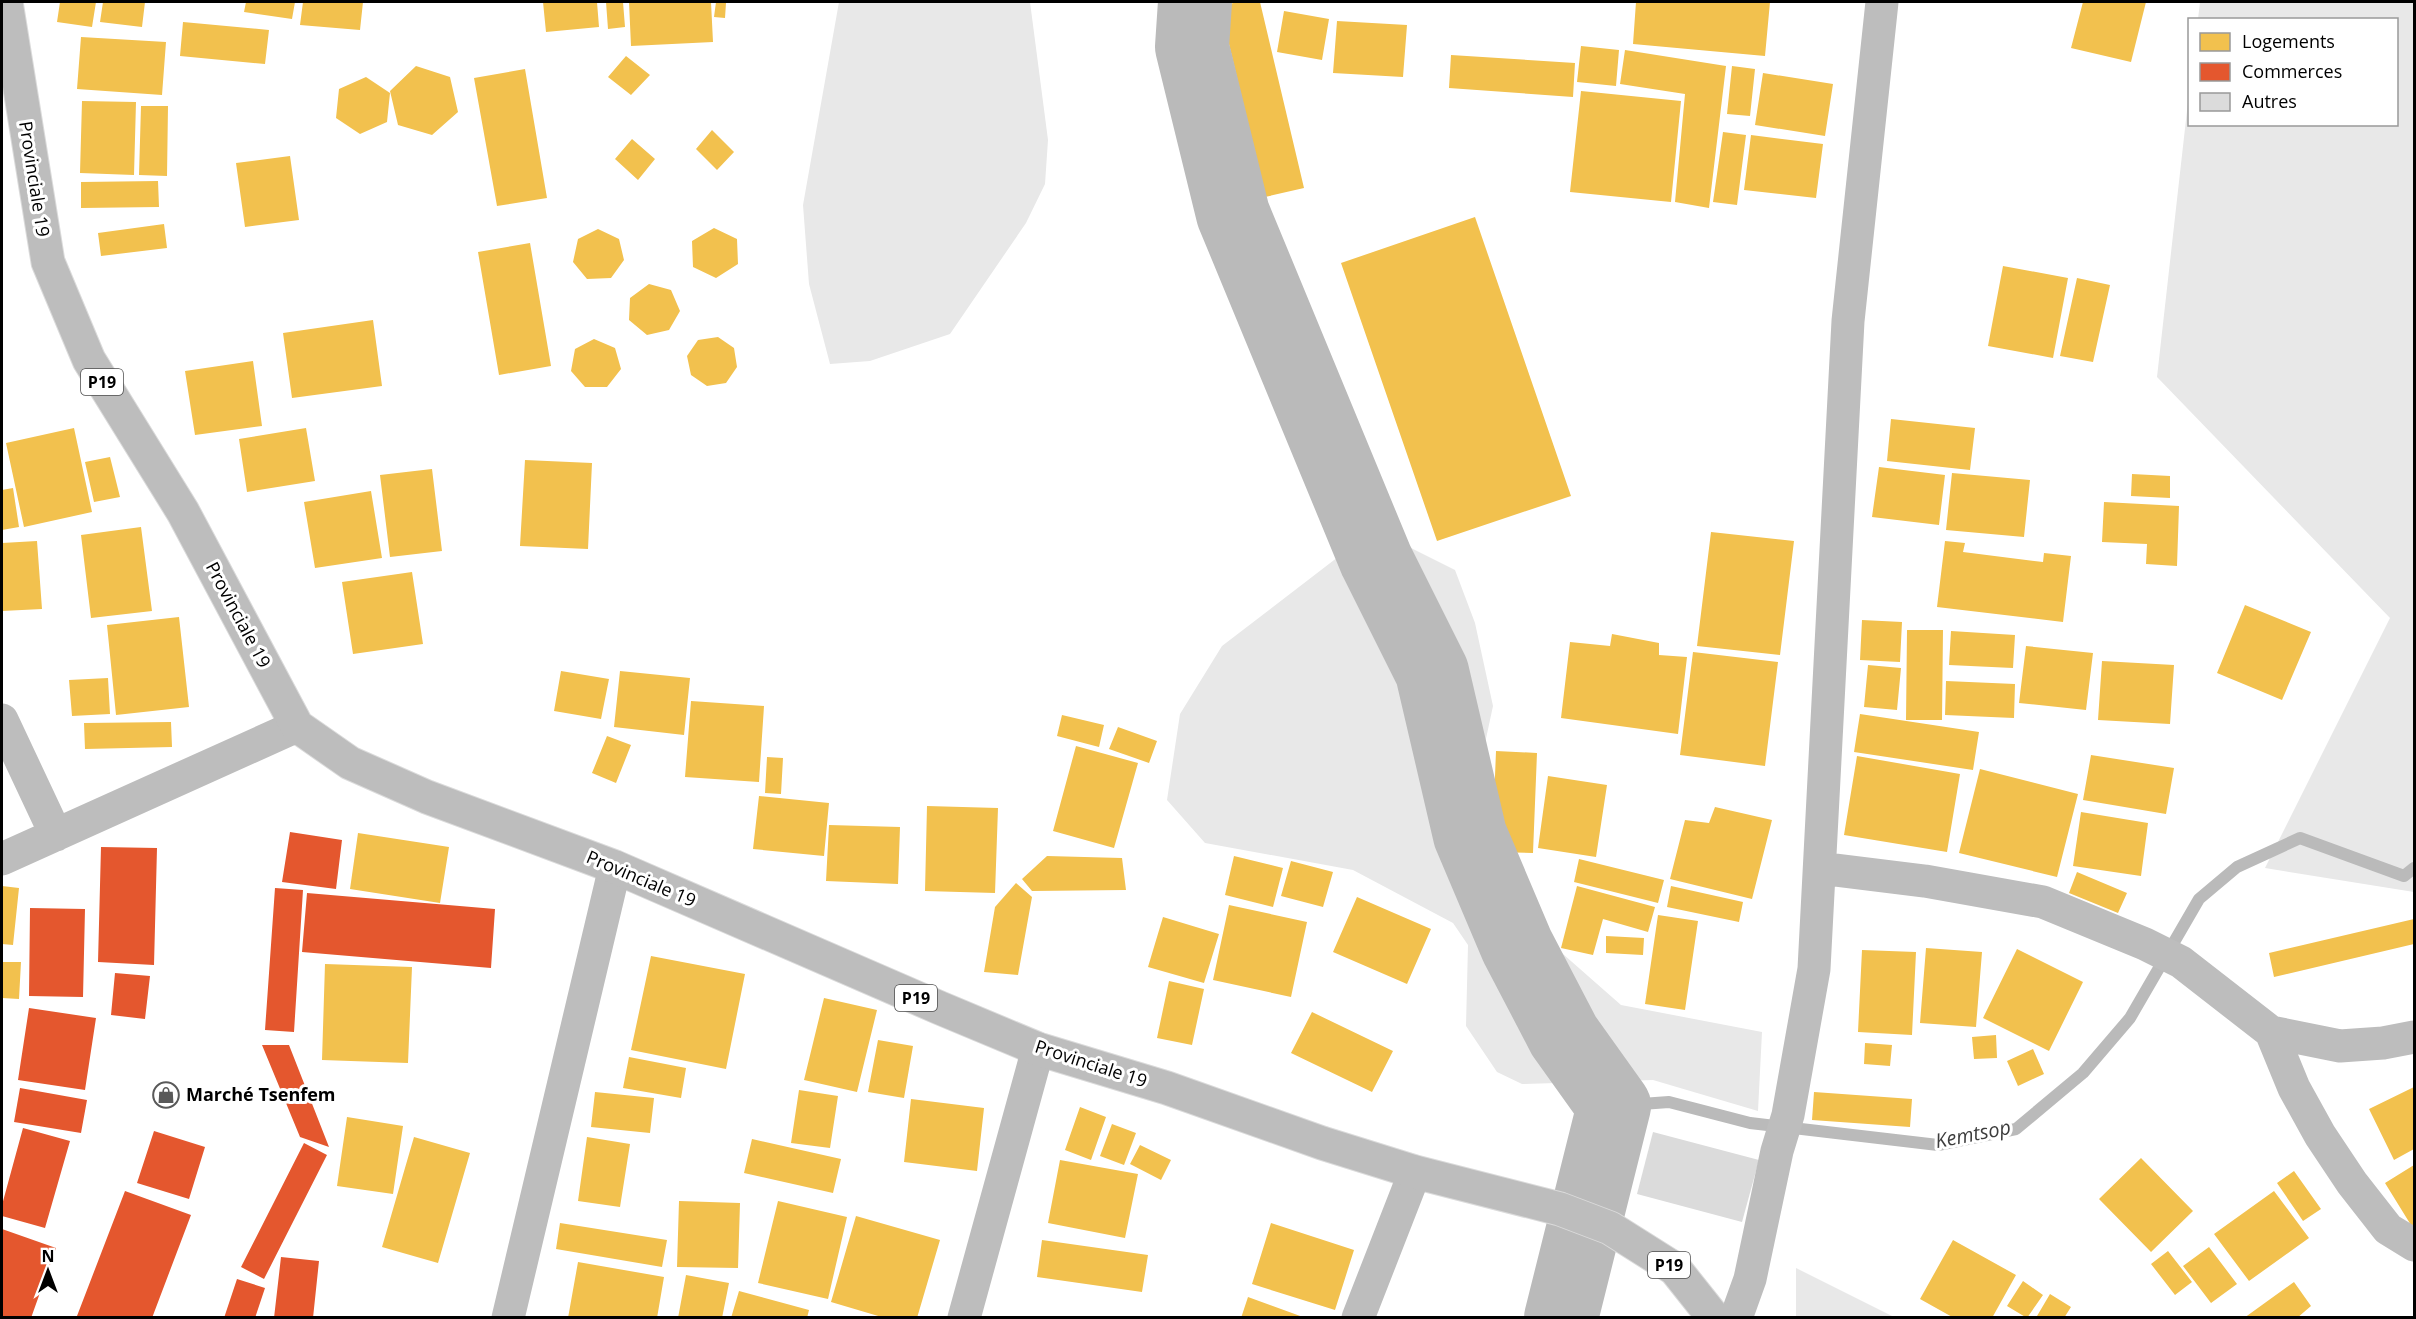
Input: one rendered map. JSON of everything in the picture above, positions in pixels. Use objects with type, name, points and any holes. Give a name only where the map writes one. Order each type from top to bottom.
[{"type":"street","name":"Provinciale 19","points":[[6,2],[48,262],[90,360],[183,513],[297,726],[350,763],[427,797],[615,867],[1038,1049],[1167,1088],[1311,1139],[1415,1172],[1560,1209],[1610,1228],[1675,1269],[1714,1317]]},
{"type":"street","points":[[1736,1317],[1750,1279],[1788,1115],[1814,969],[1848,321],[1882,2]]},
{"type":"street","points":[[2,720],[56,835]]},
{"type":"street","points":[[2,859],[297,726]]},
{"type":"street","points":[[508,1317],[615,867]]},
{"type":"street","points":[[1820,868],[1925,881],[2043,902],[2145,944],[2181,963],[2271,1032],[2340,1046],[2383,1043],[2415,1037]]},
{"type":"street","points":[[2271,1032],[2294,1088],[2320,1135],[2352,1183],[2388,1229],[2415,1245]]},
{"type":"street","points":[[964,1317],[1038,1049]]},
{"type":"street","points":[[1358,1317],[1415,1172]]},
{"type":"shaded area","points":[[839,2],[1030,2],[1048,140],[1045,184],[1026,223],[950,334],[870,361],[830,364],[809,284],[803,205]]},
{"type":"shaded area","points":[[2200,2],[2414,2],[2414,892],[2265,868],[2390,618],[2157,377],[2188,102],[2188,126],[2398,126],[2398,18],[2198,18]]},
{"type":"shaded area","points":[[1393,539],[1455,570],[1475,623],[1493,706],[1475,790],[1478,848],[1555,947],[1621,1005],[1762,1032],[1758,1111],[1653,1080],[1522,1084],[1497,1072],[1466,1026],[1468,945],[1453,923],[1353,870],[1205,843],[1167,800],[1180,714],[1222,646],[1338,557]]},
{"type":"shaded area","points":[[1796,1268],[1894,1317],[1796,1317]]},
{"type":"building: Logements","points":[[60,2],[96,2],[92,27],[57,22]]},
{"type":"building: Logements","points":[[103,2],[145,2],[142,27],[100,22]]},
{"type":"building: Logements","points":[[246,2],[295,2],[292,19],[244,12]]},
{"type":"building: Logements","points":[[303,2],[363,2],[360,30],[300,25]]},
{"type":"building: Logements","points":[[543,2],[597,2],[599,27],[546,32]]},
{"type":"building: Logements","points":[[606,2],[623,2],[625,27],[608,29]]},
{"type":"building: Logements","points":[[629,2],[711,2],[713,42],[631,46]]},
{"type":"building: Logements","points":[[716,2],[726,3],[725,18],[714,17]]},
{"type":"building: Logements","points":[[1238,2],[1260,2],[1304,188],[1265,197],[1220,6]]},
{"type":"building: Logements","points":[[1636,2],[1770,2],[1765,56],[1633,44]]},
{"type":"building: Logements","points":[[2083,2],[2146,2],[2131,62],[2071,48]]},
{"type":"building: Logements","points":[[1284,11],[1329,19],[1322,60],[1277,52]]},
{"type":"building: Logements","points":[[1337,21],[1407,25],[1403,77],[1333,73]]},
{"type":"building: Logements","points":[[183,22],[269,30],[265,64],[180,56]]},
{"type":"building: Logements","points":[[81,37],[166,42],[162,95],[77,89]]},
{"type":"building: Logements","points":[[1581,46],[1619,50],[1616,86],[1577,82]]},
{"type":"building: Logements","points":[[1625,50],[1726,66],[1709,208],[1675,202],[1685,94],[1620,84]]},
{"type":"building: Logements","points":[[1451,55],[1575,63],[1573,97],[1449,88]]},
{"type":"building: Logements","points":[[626,56],[650,75],[631,95],[608,77]]},
{"type":"building: Logements","points":[[416,66],[450,77],[458,112],[432,135],[398,125],[390,91]]},
{"type":"building: Logements","points":[[1732,66],[1755,69],[1750,116],[1727,114]]},
{"type":"building: Logements","points":[[525,69],[547,198],[497,206],[474,78]]},
{"type":"building: Logements","points":[[1763,73],[1833,84],[1825,136],[1755,125]]},
{"type":"building: Logements","points":[[366,77],[390,93],[387,122],[360,134],[336,118],[339,89]]},
{"type":"building: Logements","points":[[1581,91],[1681,101],[1671,202],[1570,192]]},
{"type":"building: Logements","points":[[82,101],[136,102],[134,175],[80,173]]},
{"type":"building: Logements","points":[[141,106],[168,106],[167,176],[139,175]]},
{"type":"building: Logements","points":[[712,130],[734,152],[717,170],[696,149]]},
{"type":"building: Logements","points":[[1723,132],[1746,135],[1737,205],[1713,202]]},
{"type":"building: Logements","points":[[1751,135],[1823,144],[1816,198],[1744,190]]},
{"type":"building: Logements","points":[[632,139],[655,159],[638,180],[615,159]]},
{"type":"building: Logements","points":[[290,156],[299,220],[245,227],[236,163]]},
{"type":"building: Logements","points":[[158,181],[159,207],[81,208],[81,182]]},
{"type":"building: Logements","points":[[1475,217],[1571,496],[1437,541],[1341,263]]},
{"type":"building: Logements","points":[[164,224],[167,248],[101,256],[98,233]]},
{"type":"building: Logements","points":[[714,228],[737,239],[738,264],[716,278],[693,267],[692,241]]},
{"type":"building: Logements","points":[[598,229],[619,239],[624,260],[611,278],[587,279],[573,262],[578,239]]},
{"type":"building: Logements","points":[[530,243],[551,366],[499,375],[478,252]]},
{"type":"building: Logements","points":[[2003,266],[2068,278],[2053,358],[1988,346]]},
{"type":"building: Logements","points":[[2077,278],[2110,285],[2093,362],[2060,356]]},
{"type":"building: Logements","points":[[649,284],[671,290],[680,311],[669,330],[647,335],[629,320],[630,298]]},
{"type":"building: Logements","points":[[373,320],[382,386],[292,398],[283,333]]},
{"type":"building: Logements","points":[[718,337],[734,348],[737,367],[726,383],[707,386],[691,375],[687,356],[698,340]]},
{"type":"building: Logements","points":[[594,339],[615,348],[621,369],[607,387],[585,387],[571,371],[575,349]]},
{"type":"building: Logements","points":[[253,361],[262,426],[195,435],[185,371]]},
{"type":"building: Logements","points":[[1891,419],[1975,428],[1970,470],[1887,461]]},
{"type":"building: Logements","points":[[74,428],[92,512],[24,527],[6,443]]},
{"type":"building: Logements","points":[[306,428],[315,481],[247,492],[239,439]]},
{"type":"building: Logements","points":[[110,457],[120,497],[94,502],[85,462]]},
{"type":"building: Logements","points":[[525,460],[592,463],[588,549],[520,546]]},
{"type":"building: Logements","points":[[1879,467],[1945,475],[1939,525],[1872,517]]},
{"type":"building: Logements","points":[[432,469],[442,551],[390,557],[380,475]]},
{"type":"building: Logements","points":[[1952,473],[2030,480],[2024,537],[1946,530]]},
{"type":"building: Logements","points":[[2132,474],[2170,476],[2170,498],[2131,496]]},
{"type":"building: Logements","points":[[13,488],[19,527],[2,530],[2,490]]},
{"type":"building: Logements","points":[[371,491],[382,558],[315,568],[304,502]]},
{"type":"building: Logements","points":[[2104,502],[2179,506],[2177,566],[2146,564],[2147,544],[2102,542]]},
{"type":"building: Logements","points":[[141,527],[152,611],[91,618],[81,535]]},
{"type":"building: Logements","points":[[1711,532],[1794,541],[1780,655],[1697,646]]},
{"type":"building: Logements","points":[[37,541],[42,609],[2,611],[2,543]]},
{"type":"building: Logements","points":[[1945,541],[1965,543],[1963,552],[2043,562],[2044,553],[2071,556],[2063,622],[1937,607]]},
{"type":"building: Logements","points":[[412,572],[423,644],[353,654],[342,582]]},
{"type":"building: Logements","points":[[2245,605],[2311,632],[2282,700],[2217,673]]},
{"type":"building: Logements","points":[[179,617],[189,707],[116,715],[107,625]]},
{"type":"building: Logements","points":[[1862,620],[1902,622],[1900,662],[1860,660]]},
{"type":"building: Logements","points":[[1907,630],[1943,630],[1942,720],[1906,720]]},
{"type":"building: Logements","points":[[1951,631],[2015,635],[2013,668],[1949,665]]},
{"type":"building: Logements","points":[[1612,634],[1659,643],[1659,655],[1687,657],[1678,734],[1561,718],[1570,642],[1610,646]]},
{"type":"building: Logements","points":[[2026,646],[2093,653],[2086,710],[2019,703]]},
{"type":"building: Logements","points":[[1693,652],[1778,662],[1765,766],[1680,755]]},
{"type":"building: Logements","points":[[2102,661],[2174,665],[2170,724],[2098,720]]},
{"type":"building: Logements","points":[[1868,665],[1901,668],[1897,710],[1864,707]]},
{"type":"building: Logements","points":[[561,671],[609,679],[601,719],[554,711]]},
{"type":"building: Logements","points":[[620,671],[690,678],[684,735],[614,727]]},
{"type":"building: Logements","points":[[108,678],[110,714],[72,716],[69,680]]},
{"type":"building: Logements","points":[[1946,681],[2015,684],[2014,718],[1945,715]]},
{"type":"building: Logements","points":[[691,701],[764,706],[759,782],[685,777]]},
{"type":"building: Logements","points":[[1860,714],[1979,732],[1973,770],[1854,752]]},
{"type":"building: Logements","points":[[1062,715],[1104,725],[1099,747],[1057,736]]},
{"type":"building: Logements","points":[[171,722],[172,747],[85,749],[84,723]]},
{"type":"building: Logements","points":[[1118,727],[1157,741],[1149,763],[1109,749]]},
{"type":"building: Logements","points":[[607,736],[631,745],[616,783],[592,773]]},
{"type":"building: Logements","points":[[1076,746],[1138,763],[1114,848],[1053,831]]},
{"type":"building: Logements","points":[[1496,751],[1537,753],[1533,853],[1492,852]]},
{"type":"building: Logements","points":[[2091,755],[2174,768],[2166,814],[2083,800]]},
{"type":"building: Logements","points":[[1857,756],[1960,774],[1947,852],[1844,835]]},
{"type":"building: Logements","points":[[767,757],[783,758],[781,794],[765,793]]},
{"type":"building: Logements","points":[[1980,769],[2078,794],[2057,877],[1959,853]]},
{"type":"building: Logements","points":[[1548,776],[1607,785],[1596,857],[1538,848]]},
{"type":"building: Logements","points":[[759,796],[829,803],[824,856],[753,849]]},
{"type":"building: Logements","points":[[927,806],[998,808],[995,893],[925,891]]},
{"type":"building: Logements","points":[[1715,807],[1772,820],[1752,899],[1670,879],[1685,820],[1709,823]]},
{"type":"building: Logements","points":[[2081,812],[2148,823],[2141,876],[2073,866]]},
{"type":"building: Logements","points":[[829,825],[900,827],[898,884],[826,881]]},
{"type":"building: Logements","points":[[358,833],[449,847],[440,903],[350,889]]},
{"type":"building: Logements","points":[[1047,856],[1122,858],[1126,890],[1032,891],[1022,879]]},
{"type":"building: Logements","points":[[1234,856],[1283,868],[1273,907],[1225,895]]},
{"type":"building: Logements","points":[[1579,859],[1664,880],[1658,903],[1574,882]]},
{"type":"building: Logements","points":[[1291,861],[1333,872],[1323,907],[1281,896]]},
{"type":"building: Logements","points":[[2077,872],[2127,893],[2118,913],[2069,893]]},
{"type":"building: Logements","points":[[1016,883],[1032,897],[1018,975],[984,972],[995,907]]},
{"type":"building: Logements","points":[[2,886],[19,888],[13,945],[2,944]]},
{"type":"building: Logements","points":[[1577,886],[1655,907],[1648,932],[1603,919],[1593,955],[1561,948]]},
{"type":"building: Logements","points":[[1671,886],[1743,902],[1739,922],[1667,907]]},
{"type":"building: Logements","points":[[1357,897],[1431,929],[1407,984],[1333,952]]},
{"type":"building: Logements","points":[[1229,905],[1307,922],[1291,997],[1213,980]]},
{"type":"building: Logements","points":[[1658,915],[1698,921],[1685,1010],[1645,1004]]},
{"type":"building: Logements","points":[[1163,917],[1219,934],[1204,983],[1148,967]]},
{"type":"building: Logements","points":[[2414,919],[2414,944],[2274,977],[2269,953]]},
{"type":"building: Logements","points":[[1606,936],[1644,938],[1643,955],[1606,953]]},
{"type":"building: Logements","points":[[1926,948],[1982,952],[1976,1027],[1920,1023]]},
{"type":"building: Logements","points":[[2017,949],[2083,982],[2049,1051],[1983,1018]]},
{"type":"building: Logements","points":[[1862,950],[1916,952],[1912,1035],[1858,1032]]},
{"type":"building: Logements","points":[[651,956],[745,974],[726,1069],[631,1050]]},
{"type":"building: Logements","points":[[2,962],[21,962],[19,999],[2,998]]},
{"type":"building: Logements","points":[[325,964],[412,967],[408,1063],[322,1060]]},
{"type":"building: Logements","points":[[1169,981],[1204,989],[1192,1045],[1157,1038]]},
{"type":"building: Logements","points":[[824,998],[877,1010],[857,1092],[804,1080]]},
{"type":"building: Logements","points":[[1312,1012],[1393,1051],[1372,1092],[1291,1053]]},
{"type":"building: Logements","points":[[1996,1035],[1997,1058],[1974,1059],[1972,1037]]},
{"type":"building: Logements","points":[[878,1040],[913,1046],[904,1098],[868,1092]]},
{"type":"building: Logements","points":[[1865,1043],[1892,1045],[1890,1066],[1864,1064]]},
{"type":"building: Logements","points":[[2033,1049],[2044,1074],[2018,1086],[2007,1061]]},
{"type":"building: Logements","points":[[629,1057],[686,1068],[681,1098],[623,1088]]},
{"type":"building: Logements","points":[[2414,1087],[2414,1149],[2394,1160],[2369,1109]]},
{"type":"building: Logements","points":[[799,1090],[838,1096],[830,1148],[791,1143]]},
{"type":"building: Logements","points":[[595,1092],[654,1098],[650,1133],[591,1127]]},
{"type":"building: Logements","points":[[1814,1092],[1912,1099],[1910,1127],[1812,1120]]},
{"type":"building: Logements","points":[[911,1099],[984,1108],[977,1171],[904,1162]]},
{"type":"building: Logements","points":[[1080,1107],[1106,1117],[1091,1160],[1065,1150]]},
{"type":"building: Logements","points":[[347,1117],[403,1126],[393,1194],[337,1186]]},
{"type":"building: Logements","points":[[1112,1124],[1136,1133],[1124,1165],[1100,1156]]},
{"type":"building: Logements","points":[[414,1137],[470,1153],[438,1263],[382,1247]]},
{"type":"building: Logements","points":[[587,1137],[630,1144],[620,1207],[578,1201]]},
{"type":"building: Logements","points":[[752,1139],[841,1159],[833,1193],[744,1173]]},
{"type":"building: Logements","points":[[1140,1145],[1171,1160],[1161,1180],[1130,1164]]},
{"type":"building: Logements","points":[[2141,1158],[2193,1211],[2151,1252],[2099,1199]]},
{"type":"building: Logements","points":[[1060,1160],[1138,1174],[1125,1238],[1048,1223]]},
{"type":"building: Logements","points":[[2414,1165],[2414,1230],[2385,1183]]},
{"type":"building: Logements","points":[[2294,1171],[2321,1209],[2303,1221],[2277,1183]]},
{"type":"building: Logements","points":[[2274,1191],[2309,1238],[2249,1281],[2214,1234]]},
{"type":"building: Logements","points":[[679,1201],[740,1203],[738,1268],[677,1267]]},
{"type":"building: Logements","points":[[778,1201],[847,1217],[828,1299],[758,1283]]},
{"type":"building: Logements","points":[[856,1216],[940,1240],[917,1318],[885,1318],[831,1302]]},
{"type":"building: Logements","points":[[560,1223],[667,1240],[662,1267],[556,1249]]},
{"type":"building: Logements","points":[[1271,1223],[1354,1250],[1335,1310],[1252,1284]]},
{"type":"building: Logements","points":[[1042,1240],[1148,1255],[1142,1292],[1037,1277]]},
{"type":"building: Logements","points":[[1953,1240],[2016,1275],[1992,1318],[1954,1318],[1920,1299]]},
{"type":"building: Logements","points":[[2209,1247],[2237,1284],[2211,1303],[2183,1266]]},
{"type":"building: Logements","points":[[2168,1251],[2192,1282],[2175,1295],[2151,1264]]},
{"type":"building: Logements","points":[[578,1262],[664,1277],[657,1318],[568,1318]]},
{"type":"building: Logements","points":[[686,1275],[729,1283],[722,1318],[678,1318]]},
{"type":"building: Logements","points":[[2023,1281],[2043,1295],[2027,1318],[2007,1306]]},
{"type":"building: Logements","points":[[2294,1282],[2311,1306],[2297,1318],[2244,1318]]},
{"type":"building: Logements","points":[[739,1291],[809,1310],[807,1318],[731,1318]]},
{"type":"building: Logements","points":[[2050,1294],[2071,1307],[2064,1318],[2037,1316]]},
{"type":"building: Logements","points":[[1248,1297],[1303,1317],[1303,1318],[1241,1318]]},
{"type":"building: Commerces","points":[[290,832],[342,840],[336,889],[282,882]]},
{"type":"building: Commerces","points":[[101,847],[157,848],[154,965],[98,962]]},
{"type":"building: Commerces","points":[[275,888],[303,890],[294,1032],[265,1030]]},
{"type":"building: Commerces","points":[[307,893],[495,909],[491,968],[302,952]]},
{"type":"building: Commerces","points":[[30,908],[85,909],[83,997],[29,996]]},
{"type":"building: Commerces","points":[[115,973],[150,976],[145,1019],[111,1015]]},
{"type":"building: Commerces","points":[[29,1008],[96,1018],[85,1090],[18,1080]]},
{"type":"building: Commerces","points":[[262,1045],[289,1045],[329,1147],[300,1137]]},
{"type":"building: Commerces","points":[[20,1088],[87,1100],[81,1133],[14,1122]]},
{"type":"building: Commerces","points":[[23,1128],[70,1141],[45,1228],[2,1216],[2,1205]]},
{"type":"building: Commerces","points":[[154,1131],[205,1147],[189,1199],[137,1183]]},
{"type":"building: Commerces","points":[[304,1143],[327,1155],[264,1279],[241,1267]]},
{"type":"building: Commerces","points":[[125,1191],[191,1215],[152,1318],[80,1318],[77,1316]]},
{"type":"building: Commerces","points":[[2,1229],[56,1248],[31,1318],[2,1318]]},
{"type":"building: Commerces","points":[[281,1257],[319,1261],[313,1318],[274,1318]]},
{"type":"building: Commerces","points":[[237,1279],[265,1288],[255,1318],[224,1318]]},
{"type":"building: Autres","points":[[1653,1132],[1759,1160],[1742,1222],[1637,1194]]},
{"type":"waterway","points":[[1195,2],[1192,47],[1233,214],[1376,560],[1432,672],[1470,835],[1517,946],[1564,1036],[1614,1106],[1561,1318]]},
{"type":"waterway","name":"Kemtsop","points":[[1614,1106],[1669,1102],[1750,1123],[1938,1145],[2016,1129],[2083,1073],[2130,1018],[2199,899],[2237,867],[2300,838],[2404,876],[2414,868]]},
{"type":"place","name":"Marché Tsenfem","points":[[166,1095]]}]
